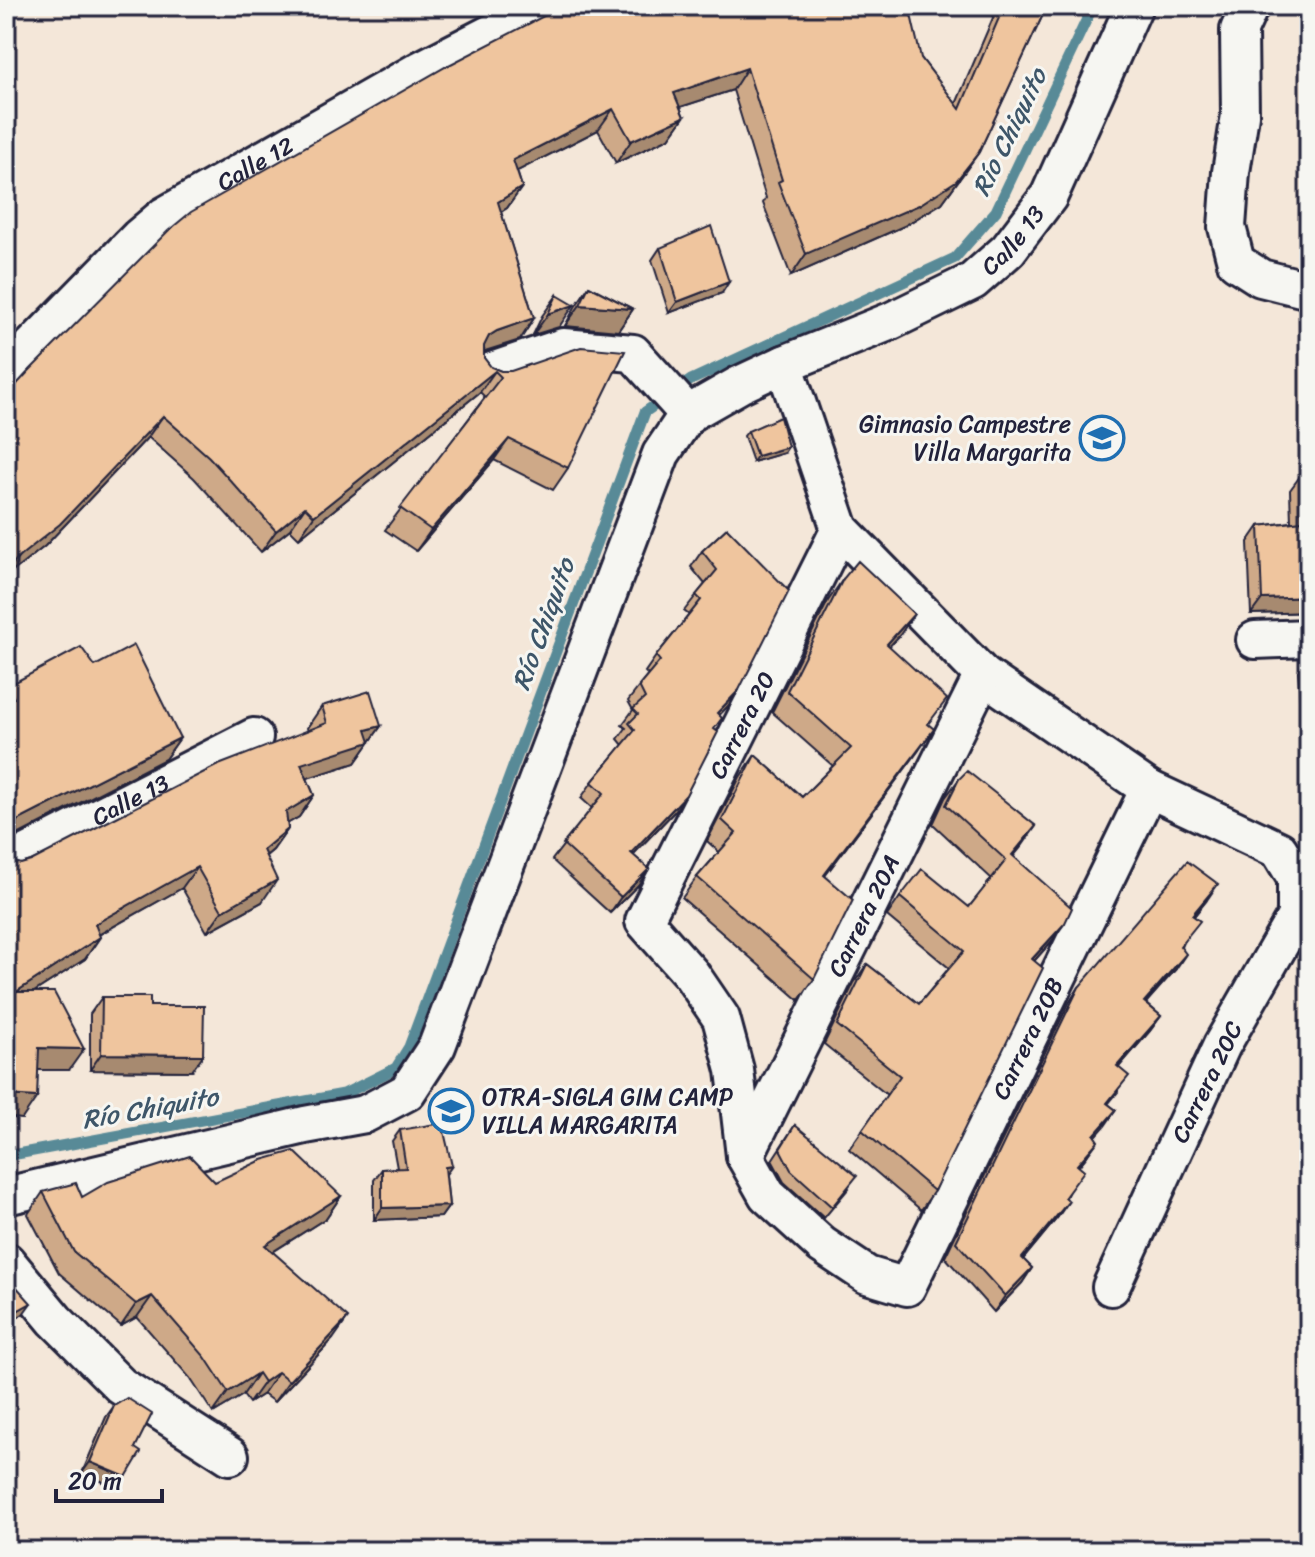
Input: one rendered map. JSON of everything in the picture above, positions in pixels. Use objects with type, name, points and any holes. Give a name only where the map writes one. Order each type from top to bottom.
[{"type":"street","name":"Calle 12","points":[[6,373],[139,237],[164,216],[422,69],[544,6]]},
{"type":"street","name":"Calle 13","points":[[684,408],[891,321],[973,281],[1008,250],[1049,196],[1134,6]]},
{"type":"street","points":[[1250,6],[1239,30],[1240,115],[1227,227],[1236,262],[1261,278],[1309,290]]},
{"type":"street","points":[[6,1196],[305,1125],[365,1114],[407,1092],[437,1046],[661,454],[684,408],[633,353],[563,347],[489,372]]},
{"type":"street","points":[[784,364],[840,529],[983,675],[1149,789],[1295,856]]},
{"type":"street","name":"Carrera 20","points":[[745,1156],[735,1070],[721,1018],[691,974],[644,921],[840,529]]},
{"type":"street","points":[[1255,640],[1309,638]]},
{"type":"street","name":"Carrera 20A","points":[[745,1156],[983,675]]},
{"type":"street","name":"Calle 13","points":[[6,864],[254,737]]},
{"type":"street","name":"Carrera 20B","points":[[745,1156],[767,1195],[822,1245],[867,1275],[907,1287],[1149,789]]},
{"type":"street","name":"Carrera 20C","points":[[1111,1287],[1222,1045],[1296,916],[1295,856]]},
{"type":"street","points":[[6,1261],[55,1320],[121,1386],[230,1456]]},
{"type":"building","points":[[563,6],[909,6],[921,58],[960,109],[1004,6],[1047,6],[979,152],[956,181],[919,205],[806,254],[778,182],[782,180],[747,68],[674,93],[684,117],[631,141],[613,109],[513,160],[522,187],[498,202],[534,318],[489,336],[484,346],[484,358],[491,367],[511,371],[581,347],[625,351],[568,468],[509,439],[431,530],[400,508],[501,377],[495,371],[314,516],[305,507],[276,531],[209,457],[163,416],[60,524],[6,571],[6,396],[29,371],[168,231],[191,212],[447,66]]},
{"type":"building","points":[[711,226],[729,282],[677,302],[660,248]]},
{"type":"building","points":[[589,286],[633,309],[580,305]]},
{"type":"building","points":[[557,295],[574,305],[548,314]]},
{"type":"building","points":[[780,417],[788,447],[757,456],[748,431]]},
{"type":"building","points":[[1309,474],[1309,597],[1262,599],[1259,526],[1302,521],[1301,475]]},
{"type":"building","points":[[727,528],[789,591],[739,690],[717,713],[722,718],[714,729],[718,732],[686,795],[631,853],[649,869],[621,897],[563,844],[604,793],[592,782],[635,730],[629,723],[638,714],[633,709],[645,698],[639,686],[660,661],[656,656],[701,600],[696,595],[717,570],[702,551]]},
{"type":"building","points":[[858,561],[914,614],[887,644],[947,699],[928,724],[934,729],[824,875],[853,900],[814,979],[697,877],[736,833],[722,820],[755,755],[802,797],[851,748],[787,691],[843,579]]},
{"type":"building","points":[[134,645],[180,738],[6,829],[6,702],[14,698],[8,686],[81,647],[95,666]]},
{"type":"building","points":[[370,691],[381,726],[366,730],[370,742],[301,764],[314,795],[286,812],[288,829],[263,850],[277,880],[222,911],[197,867],[95,924],[100,937],[16,992],[54,992],[84,1049],[39,1048],[37,1097],[7,1095],[6,856],[10,861],[21,864],[31,861],[216,766],[327,723],[322,706]]},
{"type":"building","points":[[967,771],[1036,826],[1012,855],[1072,908],[1065,923],[1032,959],[1043,968],[934,1191],[862,1130],[900,1076],[837,1025],[867,964],[919,1004],[964,951],[900,897],[922,869],[969,907],[1006,860],[946,805],[959,779]]},
{"type":"building","points":[[1187,861],[1218,884],[1192,915],[1200,921],[1180,946],[1186,954],[1144,1002],[1161,1016],[1117,1066],[1129,1076],[1107,1103],[1116,1110],[1094,1135],[1098,1141],[1077,1165],[1084,1171],[1065,1197],[1069,1201],[1022,1258],[1032,1268],[1005,1296],[956,1242],[1079,987]]},
{"type":"building","points":[[102,997],[150,997],[150,1006],[204,1006],[203,1055],[101,1054]]},
{"type":"building","points":[[442,1123],[452,1166],[445,1167],[449,1206],[382,1208],[382,1169],[406,1168],[400,1130]]},
{"type":"building","points":[[795,1125],[857,1176],[832,1207],[791,1170],[780,1149]]},
{"type":"building","points":[[294,1151],[341,1196],[265,1245],[348,1318],[289,1381],[278,1372],[264,1382],[258,1373],[228,1392],[205,1357],[152,1296],[136,1304],[74,1252],[43,1192],[76,1183],[82,1197],[108,1182],[190,1156],[215,1182],[262,1160]]},
{"type":"building","points":[[6,1275],[31,1303],[6,1317]]},
{"type":"building","points":[[127,1398],[152,1414],[135,1448],[141,1452],[126,1477],[90,1462],[114,1406]]},
{"type":"waterway","name":"Río Chiquito","points":[[6,1156],[344,1094],[396,1068],[409,1047],[645,412],[691,380],[955,258],[996,211],[1093,6]]},
{"type":"place","name":"Gimnasio Campestre Villa Margarita","points":[[1102,438]]},
{"type":"place","name":"OTRA-SIGLA GIM CAMP VILLA MARGARITA","points":[[451,1111]]}]
